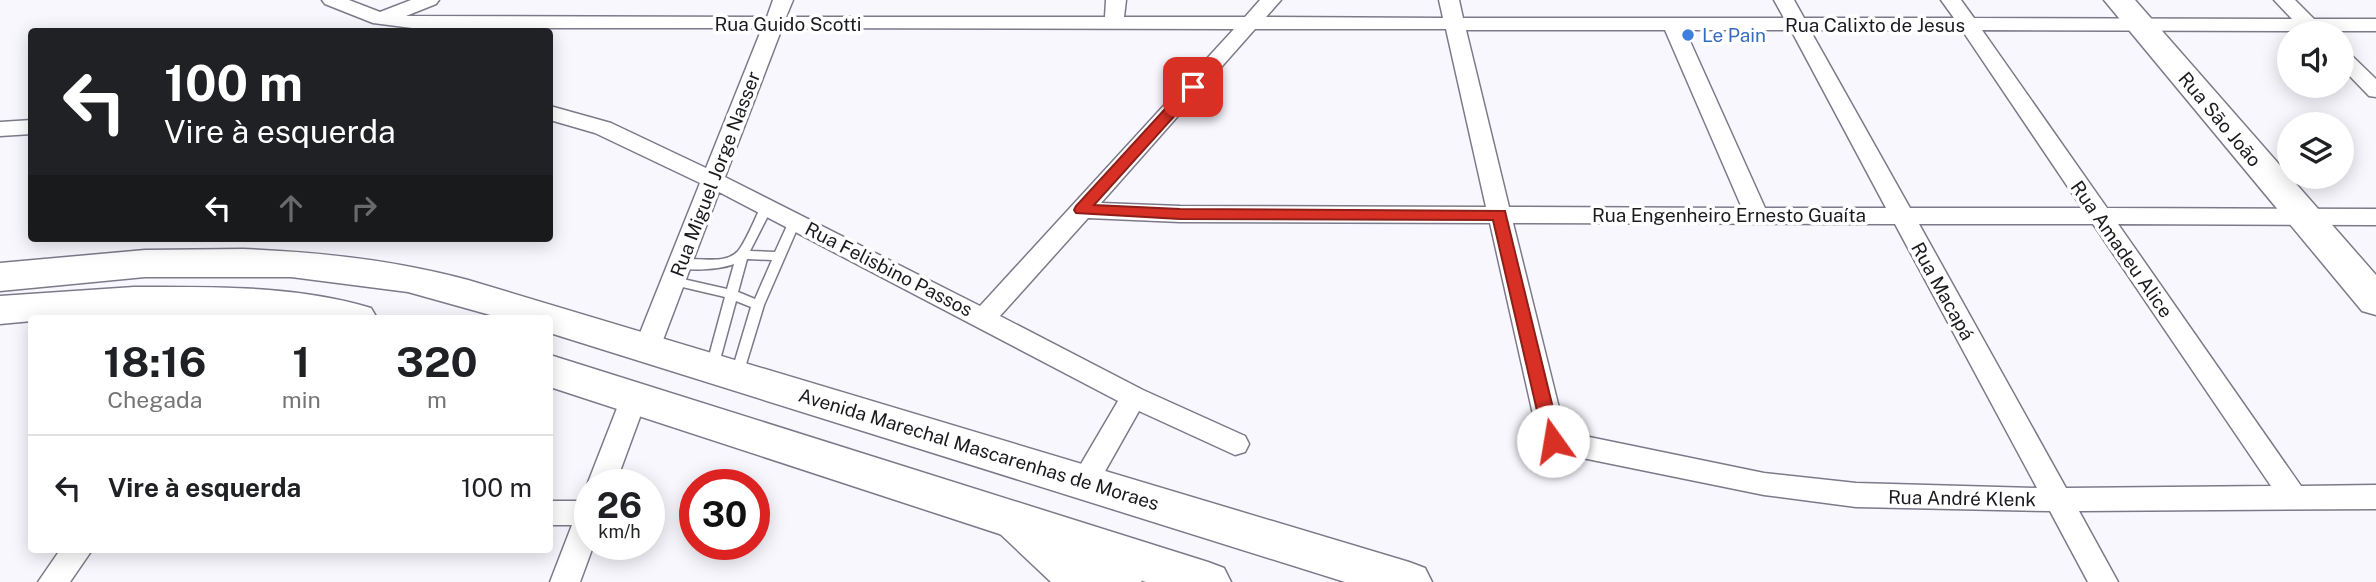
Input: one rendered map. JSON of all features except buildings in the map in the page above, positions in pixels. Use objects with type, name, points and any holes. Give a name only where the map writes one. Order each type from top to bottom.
[{"type":"main road","name":"Rua São João","points":[[2130,13],[2376,301]]},
{"type":"main road","name":"Avenida Marechal Mascarenhas de Moraes","points":[[0,277],[124,265],[278,263],[389,275],[529,315]]},
{"type":"main road","points":[[0,310],[116,302],[194,301],[286,307],[338,315]]},
{"type":"main road","name":"Avenida Marechal Mascarenhas de Moraes","points":[[553,322],[975,447],[1385,579]]},
{"type":"main road","points":[[647,348],[647,402]]},
{"type":"main road","points":[[553,372],[1209,582]]},
{"type":"main road","points":[[975,447],[1121,582]]},
{"type":"main road","points":[[1010,518],[1062,566],[1084,582]]},
{"type":"street","name":"Rua Guido Scotti","points":[[332,0],[380,19],[412,22],[1249,25]]},
{"type":"street","points":[[380,19],[429,0]]},
{"type":"street","points":[[604,23],[617,0]]},
{"type":"street","name":"Rua Miguel Jorge Nasser","points":[[647,348],[783,0]]},
{"type":"street","points":[[1114,25],[1116,0]]},
{"type":"street","points":[[984,318],[1271,0]]},
{"type":"street","points":[[1449,0],[1500,215]]},
{"type":"street","name":"Rua Macapá","points":[[1784,0],[2103,582]]},
{"type":"street","name":"Rua Amadeu Alice","points":[[1951,0],[2294,498]]},
{"type":"street","points":[[2284,0],[2305,21]]},
{"type":"street","name":"Rua Calixto de Jesus","points":[[1249,25],[1969,25],[2130,13],[2277,26]]},
{"type":"street","points":[[1673,25],[1757,215]]},
{"type":"street","name":"Rua Calixto de Jesus","points":[[2354,26],[2376,25]]},
{"type":"street","points":[[2354,69],[2376,91]]},
{"type":"street","name":"Rua Felisbino Passos","points":[[553,114],[603,128],[768,206],[1134,397],[1235,444]]},
{"type":"street","points":[[0,129],[28,127]]},
{"type":"street","name":"Rua Engenheiro Ernesto Guaíta","points":[[1082,210],[1180,214],[2376,217]]},
{"type":"street","name":"Rua André Klenk","points":[[1500,215],[1553,441],[1809,491],[1856,495],[2058,500],[2376,497]]},
{"type":"street","points":[[1085,481],[1134,397]]},
{"type":"street","points":[[610,469],[647,402]]},
{"type":"street","points":[[553,513],[574,514]]},
{"type":"street","points":[[53,582],[75,553]]},
{"type":"street","points":[[565,582],[574,558]]},
{"type":"lane","points":[[725,371],[731,294],[742,255],[768,206]]},
{"type":"lane","points":[[725,371],[758,305],[795,220]]},
{"type":"lane","points":[[677,273],[723,263],[742,255],[779,256]]},
{"type":"lane","points":[[677,273],[758,305]]},
{"type":"place","name":"Le Pain","points":[[1688,35]]},
{"type":"route","points":[[1193,87],[1082,210],[1180,214],[1500,215],[1553,441]]}]
